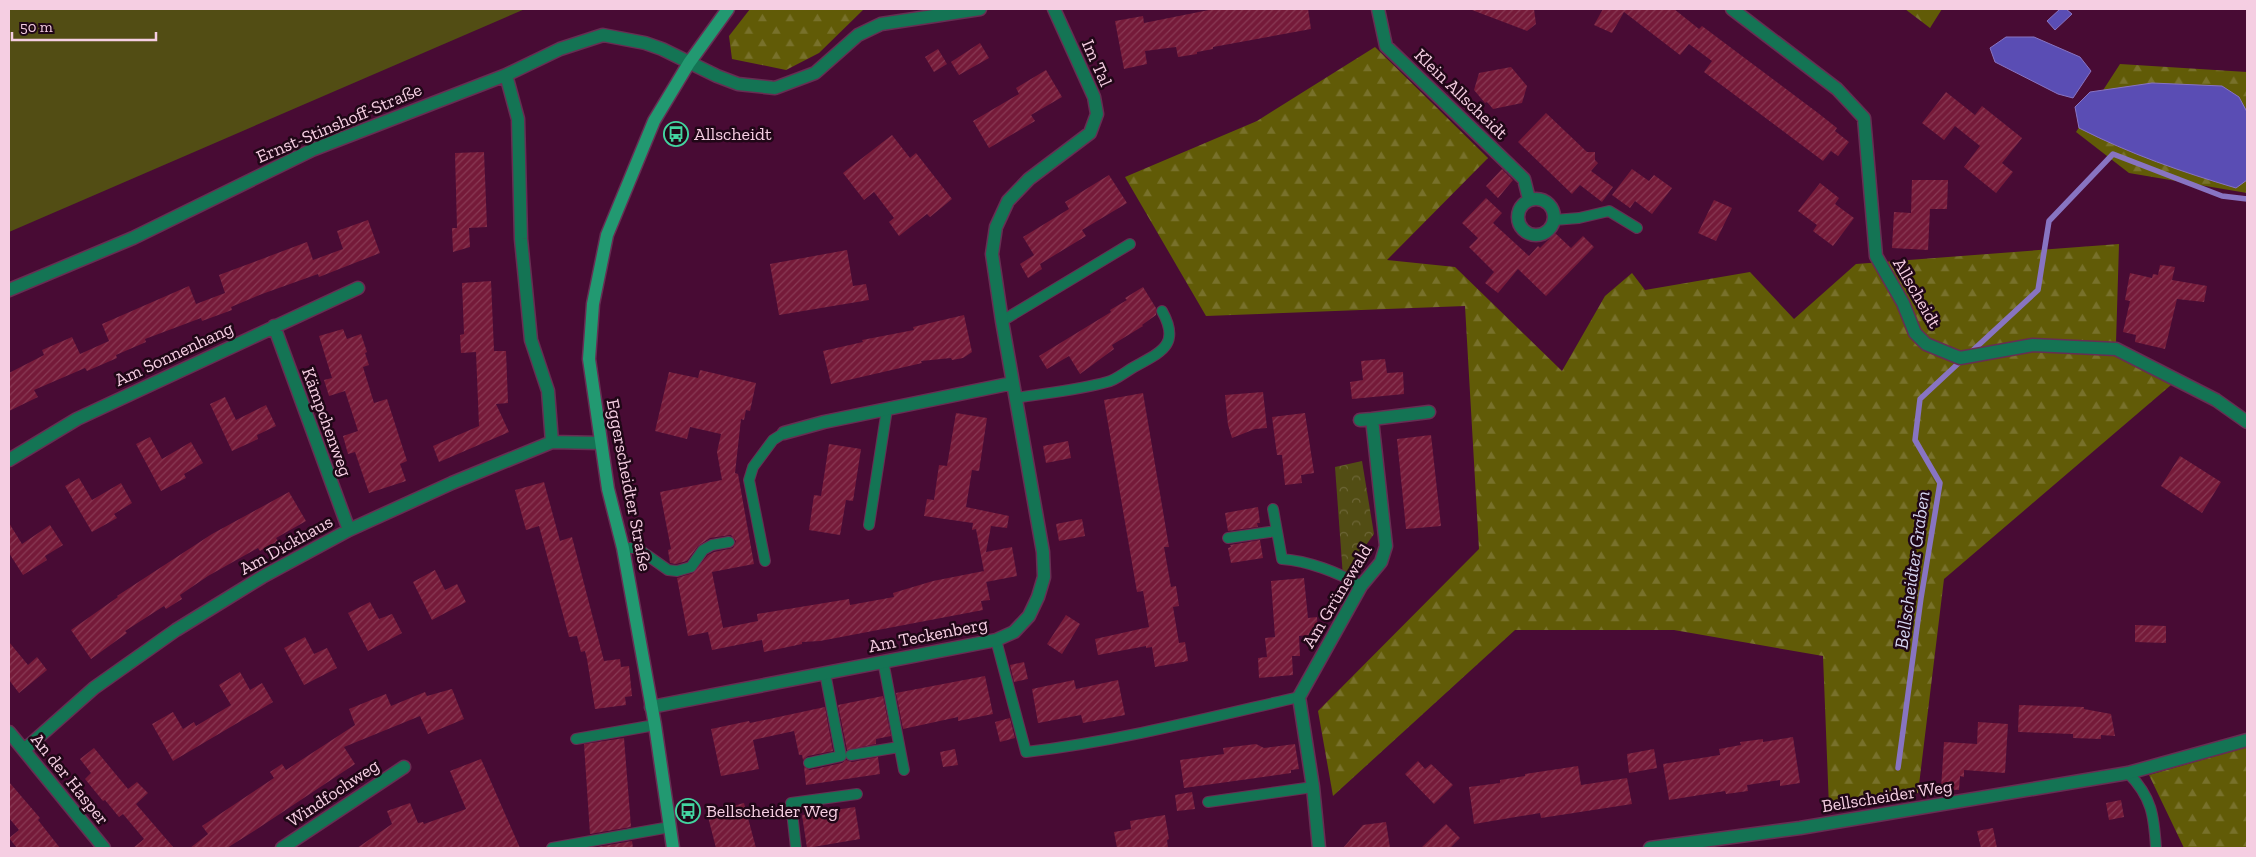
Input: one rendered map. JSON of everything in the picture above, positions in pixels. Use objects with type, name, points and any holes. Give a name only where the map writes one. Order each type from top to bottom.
[{"type":"street","name":"Eggerscheidter Straße","points":[[673,848],[623,548],[608,490],[589,359],[593,304],[607,235],[654,121],[688,63],[728,9]]},
{"type":"street","points":[[688,63],[738,84],[776,88],[816,73],[858,34],[880,24],[980,9]]},
{"type":"street","name":"Im Tal","points":[[1054,9],[1094,97],[1097,114],[1090,134]]},
{"type":"street","name":"Klein Allscheidt","points":[[1378,9],[1386,46],[1524,179],[1529,199]]},
{"type":"street","name":"Allscheidt","points":[[1732,9],[1837,89],[1864,118],[1876,256],[1903,304],[1915,332],[1926,344],[1960,358],[2033,345],[2116,349],[2216,400],[2247,422]]},
{"type":"street","name":"Ernst-Stinshoff-Straße","points":[[9,290],[133,238],[312,150],[506,75],[560,49],[603,35],[645,43],[662,49],[688,63]]},
{"type":"street","points":[[506,75],[518,119],[520,239],[531,340],[548,391],[552,442]]},
{"type":"street","name":"Am Teckenberg","points":[[651,707],[996,640],[1014,632],[1029,616],[1038,597],[1044,577],[1044,552],[1002,321],[992,254],[996,227],[1008,201],[1030,178],[1090,134]]},
{"type":"street","points":[[1536,198],[1548,203],[1553,211],[1554,220],[1550,228],[1543,234],[1530,235],[1519,226],[1517,218],[1519,209],[1529,199],[1536,198]]},
{"type":"street","name":"Am Sonnenhang","points":[[9,460],[77,418],[358,288]]},
{"type":"street","name":"Kämpchenweg","points":[[274,326],[349,530]]},
{"type":"street","points":[[784,433],[824,422],[1013,383]]},
{"type":"street","name":"Am Grünewald","points":[[1299,697],[1361,586],[1381,562],[1386,546],[1366,420],[1429,412]]},
{"type":"street","name":"Am Dickhaus","points":[[24,750],[94,688],[176,630],[262,577],[349,530],[552,442],[600,442]]},
{"type":"street","points":[[1299,697],[1313,787],[1319,848]]},
{"type":"street","name":"An der Hasper","points":[[9,732],[104,848]]},
{"type":"street","name":"Bellscheider Weg","points":[[1650,848],[1800,828],[2128,773],[2247,740]]},
{"type":"street","name":"Windfochweg","points":[[282,848],[404,767]]},
{"type":"lane","points":[[1554,220],[1579,218],[1609,211],[1637,228]]},
{"type":"lane","points":[[1002,321],[1130,244]]},
{"type":"lane","points":[[1016,398],[1109,382],[1162,350],[1170,338],[1170,324],[1162,311]]},
{"type":"lane","points":[[869,525],[887,409]]},
{"type":"lane","points":[[765,561],[749,480],[753,467],[773,440],[784,433]]},
{"type":"lane","points":[[1274,509],[1276,531],[1282,559],[1295,560],[1347,578],[1361,586]]},
{"type":"lane","points":[[1228,538],[1276,531]]},
{"type":"lane","points":[[623,548],[637,548],[668,570],[677,571],[691,567],[703,550],[712,545],[729,542]]},
{"type":"lane","points":[[996,640],[1026,752],[1083,746],[1299,697]]},
{"type":"lane","points":[[883,661],[904,770]]},
{"type":"lane","points":[[809,763],[841,756],[825,673]]},
{"type":"lane","points":[[576,739],[654,725]]},
{"type":"lane","points":[[851,755],[899,747]]},
{"type":"lane","points":[[2128,773],[2141,786],[2152,807],[2156,848]]},
{"type":"lane","points":[[1208,802],[1313,787]]},
{"type":"lane","points":[[796,848],[791,803],[857,794]]},
{"type":"lane","points":[[552,848],[670,827]]},
{"type":"green space","points":[[9,9],[525,9],[9,232]]},
{"type":"green space","points":[[750,9],[864,9],[819,53],[786,70],[732,59],[729,36]]},
{"type":"green space","points":[[1905,9],[1942,9],[1930,28]]},
{"type":"green space","points":[[1375,47],[1488,158],[1387,260],[1455,267],[1562,371],[1605,296],[1632,273],[1645,290],[1750,272],[1794,319],[1856,264],[2119,244],[2116,343],[2171,385],[1944,579],[1918,793],[1829,807],[1823,656],[1674,630],[1515,630],[1333,796],[1318,711],[1479,549],[1465,306],[1206,316],[1125,177],[1257,121]]},
{"type":"green space","points":[[2120,64],[2247,72],[2247,193],[2129,173],[2076,132]]},
{"type":"green space","points":[[1362,461],[1374,534],[1343,577],[1335,467]]},
{"type":"green space","points":[[2247,747],[2247,848],[2184,848],[2149,775]]},
{"type":"shaded area","points":[[2060,9],[2066,9],[2072,14],[2055,30],[2047,21]]},
{"type":"shaded area","points":[[2006,37],[2034,37],[2080,57],[2091,71],[2073,98],[2058,94],[1995,62],[1990,48]]},
{"type":"shaded area","points":[[2152,83],[2222,86],[2239,97],[2247,112],[2247,180],[2236,188],[2216,182],[2137,154],[2079,128],[2075,107],[2090,92]]},
{"type":"building","points":[[1214,9],[1308,9],[1311,29],[1213,47],[1213,49],[1197,52],[1197,54],[1178,57],[1176,47],[1145,51],[1147,64],[1124,69],[1115,21],[1143,16],[1144,23]]},
{"type":"building","points":[[1472,9],[1534,9],[1536,24],[1527,31]]},
{"type":"building","points":[[1603,9],[1674,9],[1699,29],[1702,26],[1818,113],[1837,128],[1835,131],[1849,142],[1838,156],[1831,151],[1823,161],[1704,72],[1712,61],[1689,44],[1680,55],[1624,12],[1612,33],[1594,25]]},
{"type":"building","points":[[980,43],[989,58],[959,75],[951,62]]},
{"type":"building","points":[[938,49],[947,64],[934,72],[925,57]]},
{"type":"building","points":[[1511,67],[1527,86],[1522,103],[1493,109],[1474,90],[1479,73]]},
{"type":"building","points":[[1046,70],[1062,97],[1031,115],[1035,121],[989,148],[973,121],[1019,94],[1016,88]]},
{"type":"building","points":[[1946,92],[1975,115],[1982,106],[2022,138],[2002,163],[2013,172],[1996,193],[1964,167],[1980,146],[1955,126],[1944,140],[1922,123]]},
{"type":"building","points":[[1546,113],[1587,152],[1595,152],[1595,160],[1598,163],[1591,171],[1613,187],[1602,202],[1580,185],[1572,194],[1518,142]]},
{"type":"building","points":[[892,135],[910,158],[916,153],[952,199],[930,217],[927,214],[899,236],[889,222],[894,218],[874,192],[864,200],[843,173]]},
{"type":"building","points":[[484,152],[487,227],[469,228],[470,247],[453,252],[452,228],[457,228],[455,153]]},
{"type":"building","points":[[1502,169],[1513,180],[1498,198],[1486,186]]},
{"type":"building","points":[[1632,169],[1649,181],[1654,175],[1672,188],[1652,214],[1635,201],[1630,208],[1612,195]]},
{"type":"building","points":[[1109,175],[1127,203],[1082,230],[1086,236],[1040,264],[1042,269],[1028,278],[1020,264],[1034,255],[1023,237],[1069,209],[1065,202]]},
{"type":"building","points":[[1912,180],[1948,180],[1947,209],[1930,209],[1928,250],[1892,248],[1894,212],[1911,213]]},
{"type":"building","points":[[1820,183],[1839,198],[1835,204],[1854,218],[1833,246],[1813,231],[1817,225],[1798,211]]},
{"type":"building","points":[[1486,198],[1502,213],[1493,223],[1529,256],[1538,246],[1540,248],[1555,233],[1571,248],[1583,236],[1594,247],[1546,296],[1518,269],[1498,293],[1485,283],[1494,272],[1469,247],[1478,238],[1462,223]]},
{"type":"building","points":[[1714,200],[1732,208],[1716,241],[1698,233]]},
{"type":"building","points":[[368,220],[380,253],[319,277],[318,274],[262,294],[231,307],[232,310],[202,321],[201,318],[145,339],[146,342],[116,355],[117,358],[87,371],[85,368],[34,390],[38,397],[9,411],[9,373],[44,355],[42,350],[72,337],[80,354],[109,341],[102,324],[189,286],[196,304],[225,293],[219,275],[307,242],[313,260],[343,249],[337,231]]},
{"type":"building","points":[[847,250],[853,286],[866,284],[869,300],[779,315],[770,264]]},
{"type":"building","points":[[2160,265],[2175,267],[2172,280],[2207,286],[2204,302],[2177,299],[2165,349],[2135,342],[2136,335],[2123,332],[2130,301],[2125,300],[2130,273],[2152,278],[2153,274],[2158,275]]},
{"type":"building","points":[[491,281],[494,351],[506,351],[508,403],[496,404],[509,432],[439,462],[433,446],[479,426],[476,352],[461,353],[460,335],[464,334],[462,283]]},
{"type":"building","points":[[1143,287],[1156,308],[1156,315],[1143,326],[1112,345],[1114,349],[1080,374],[1069,356],[1047,369],[1039,356],[1111,312],[1110,310],[1127,300],[1125,298]]},
{"type":"building","points":[[964,315],[972,352],[963,358],[921,361],[922,363],[831,384],[823,351],[863,342],[862,340],[914,330],[913,327]]},
{"type":"building","points":[[343,329],[347,339],[361,334],[369,365],[363,367],[374,403],[387,399],[407,461],[400,464],[406,481],[369,493],[355,452],[348,454],[343,436],[358,431],[345,391],[329,396],[324,380],[332,378],[319,336]]},
{"type":"building","points":[[1385,359],[1387,373],[1403,372],[1404,394],[1352,399],[1350,382],[1363,380],[1361,361]]},
{"type":"building","points":[[700,370],[756,383],[750,411],[746,410],[744,420],[741,419],[735,473],[738,474],[754,564],[712,572],[723,628],[758,621],[757,614],[849,599],[850,605],[894,597],[893,593],[933,581],[984,571],[990,600],[981,601],[983,610],[820,641],[802,642],[802,644],[764,652],[762,640],[712,650],[708,632],[688,636],[677,578],[693,573],[708,555],[733,548],[736,541],[731,535],[710,538],[698,546],[687,561],[676,564],[670,563],[668,550],[671,549],[660,492],[722,480],[717,452],[721,434],[690,427],[687,439],[655,431],[669,372],[698,378]]},
{"type":"building","points":[[1263,392],[1267,428],[1255,429],[1232,438],[1228,425],[1225,395]]},
{"type":"building","points":[[1143,393],[1169,547],[1164,547],[1171,587],[1176,586],[1179,606],[1173,607],[1179,643],[1185,642],[1188,661],[1155,667],[1152,647],[1146,648],[1146,646],[1098,655],[1095,639],[1149,627],[1143,591],[1137,592],[1104,400]]},
{"type":"building","points":[[225,397],[236,420],[266,405],[276,426],[257,435],[258,439],[232,451],[210,404]]},
{"type":"building","points":[[956,413],[987,418],[979,471],[972,470],[966,507],[1009,516],[1007,528],[991,526],[986,552],[1012,547],[1017,576],[986,582],[976,529],[972,530],[973,523],[924,516],[927,499],[934,500],[939,465],[947,466]]},
{"type":"building","points":[[1305,413],[1314,473],[1301,475],[1302,483],[1285,485],[1282,455],[1277,455],[1272,417]]},
{"type":"building","points":[[1431,435],[1441,526],[1406,529],[1397,439]]},
{"type":"building","points":[[150,437],[162,459],[191,442],[203,463],[184,474],[186,478],[161,491],[136,444]]},
{"type":"building","points":[[1068,441],[1071,458],[1046,463],[1043,446]]},
{"type":"building","points":[[829,444],[861,449],[853,501],[846,500],[840,535],[809,530],[814,495],[821,496]]},
{"type":"building","points":[[2180,456],[2221,482],[2202,513],[2161,486]]},
{"type":"building","points":[[79,478],[92,500],[121,483],[132,503],[114,514],[117,518],[92,532],[65,486]]},
{"type":"building","points":[[544,482],[560,541],[572,537],[604,661],[620,659],[621,667],[629,666],[632,696],[625,697],[626,705],[595,709],[585,651],[581,652],[577,636],[569,637],[539,526],[526,530],[515,490]]},
{"type":"building","points":[[289,492],[306,521],[276,538],[278,541],[260,551],[258,548],[208,576],[180,595],[182,599],[166,609],[164,606],[125,631],[127,633],[91,659],[71,630],[117,596],[212,534]]},
{"type":"building","points":[[1258,507],[1260,523],[1257,523],[1258,527],[1228,531],[1225,513]]},
{"type":"building","points":[[1082,519],[1085,536],[1059,541],[1056,524]]},
{"type":"building","points":[[9,523],[22,544],[50,525],[63,545],[45,556],[47,560],[23,575],[9,553]]},
{"type":"building","points":[[1260,540],[1263,558],[1231,563],[1228,548],[1231,547],[1230,545]]},
{"type":"building","points":[[435,570],[445,590],[457,584],[466,602],[432,620],[413,582]]},
{"type":"building","points":[[1304,578],[1308,618],[1317,617],[1318,634],[1299,636],[1300,656],[1292,656],[1293,675],[1259,678],[1258,658],[1267,657],[1265,638],[1275,637],[1271,581]]},
{"type":"building","points":[[370,602],[379,619],[392,614],[402,633],[368,651],[348,613]]},
{"type":"building","points":[[1066,615],[1080,624],[1062,654],[1047,644]]},
{"type":"building","points":[[2135,625],[2166,626],[2166,643],[2135,642]]},
{"type":"building","points":[[305,637],[314,654],[327,648],[337,668],[304,685],[284,648]]},
{"type":"building","points":[[9,642],[28,665],[37,657],[47,670],[19,693],[9,680]]},
{"type":"building","points":[[1024,662],[1028,679],[1014,682],[1010,665]]},
{"type":"building","points":[[240,672],[250,690],[262,683],[273,702],[173,761],[152,724],[173,712],[183,729],[194,722],[196,726],[231,705],[219,685]]},
{"type":"building","points":[[985,676],[993,714],[958,721],[958,717],[903,729],[896,693]]},
{"type":"building","points":[[1074,680],[1076,689],[1118,680],[1125,715],[1083,723],[1081,715],[1038,723],[1032,689]]},
{"type":"building","points":[[452,689],[464,719],[428,734],[420,716],[344,747],[355,764],[254,831],[227,848],[190,848],[208,834],[202,826],[274,778],[270,772],[282,764],[286,770],[355,725],[349,709],[386,694],[391,706],[425,692],[427,696]]},
{"type":"building","points":[[883,696],[891,736],[876,739],[876,744],[847,750],[838,705]]},
{"type":"building","points":[[2019,705],[2084,707],[2084,709],[2111,714],[2115,736],[2101,735],[2101,739],[2073,738],[2073,734],[2018,732]]},
{"type":"building","points":[[825,707],[833,751],[808,756],[803,760],[802,755],[799,755],[794,731],[753,740],[759,769],[721,776],[711,729]]},
{"type":"building","points":[[1010,718],[1015,738],[1000,742],[995,722]]},
{"type":"building","points":[[1978,722],[2008,724],[2005,773],[1964,770],[1964,777],[1960,776],[1959,790],[1941,789],[1944,742],[1977,744]]},
{"type":"building","points":[[1793,737],[1800,783],[1780,786],[1780,780],[1747,785],[1748,791],[1726,794],[1725,791],[1669,800],[1663,764],[1720,755],[1719,749],[1741,745],[1740,742],[1763,739],[1763,742]]},
{"type":"building","points":[[624,738],[631,827],[590,834],[584,744]]},
{"type":"building","points":[[1256,744],[1264,748],[1295,744],[1299,769],[1291,770],[1291,773],[1184,788],[1180,760],[1224,754],[1223,748]]},
{"type":"building","points":[[94,748],[128,789],[137,782],[148,793],[136,804],[174,848],[133,848],[144,839],[123,814],[119,817],[105,800],[103,801],[85,779],[91,773],[80,759]]},
{"type":"building","points":[[955,749],[958,765],[943,767],[940,752]]},
{"type":"building","points":[[1654,749],[1657,768],[1629,773],[1627,754]]},
{"type":"building","points":[[878,757],[880,774],[806,785],[804,767],[810,770],[842,763],[846,760],[852,762]]},
{"type":"building","points":[[481,759],[520,848],[357,848],[392,824],[387,811],[410,803],[418,823],[423,822],[424,824],[466,809],[450,771]]},
{"type":"building","points":[[1418,761],[1425,769],[1431,764],[1453,785],[1434,804],[1405,774]]},
{"type":"building","points":[[1578,766],[1581,785],[1627,778],[1632,804],[1541,818],[1540,813],[1474,824],[1469,787],[1500,783],[1500,780],[1525,776],[1525,774]]},
{"type":"building","points":[[9,782],[40,818],[38,820],[60,848],[17,848],[9,838],[19,830],[9,818]]},
{"type":"building","points":[[1192,792],[1195,809],[1177,811],[1175,795]]},
{"type":"building","points":[[2121,800],[2124,817],[2109,820],[2106,803]]},
{"type":"building","points":[[744,803],[756,848],[716,848],[707,813]]},
{"type":"building","points":[[855,807],[860,839],[807,848],[802,815]]},
{"type":"building","points":[[1165,815],[1169,839],[1167,840],[1168,848],[1117,848],[1114,832],[1131,829],[1130,821]]},
{"type":"building","points":[[1386,822],[1390,848],[1343,848],[1363,825]]},
{"type":"building","points":[[1446,824],[1460,838],[1450,848],[1421,848]]},
{"type":"building","points":[[1993,828],[1997,848],[1981,848],[1977,831]]},
{"type":"building","points":[[632,841],[633,848],[591,848]]},
{"type":"waterway","name":"Bellscheidter Graben","points":[[1970,353],[2038,290],[2049,221],[2113,154],[2222,196],[2247,199]]},
{"type":"waterway","name":"Bellscheidter Graben","points":[[1898,768],[1921,598],[1940,483],[1915,440],[1920,399],[1963,359]]},
{"type":"place","name":"Allscheidt","points":[[676,134]]},
{"type":"place","name":"Bellscheider Weg","points":[[688,811]]}]
